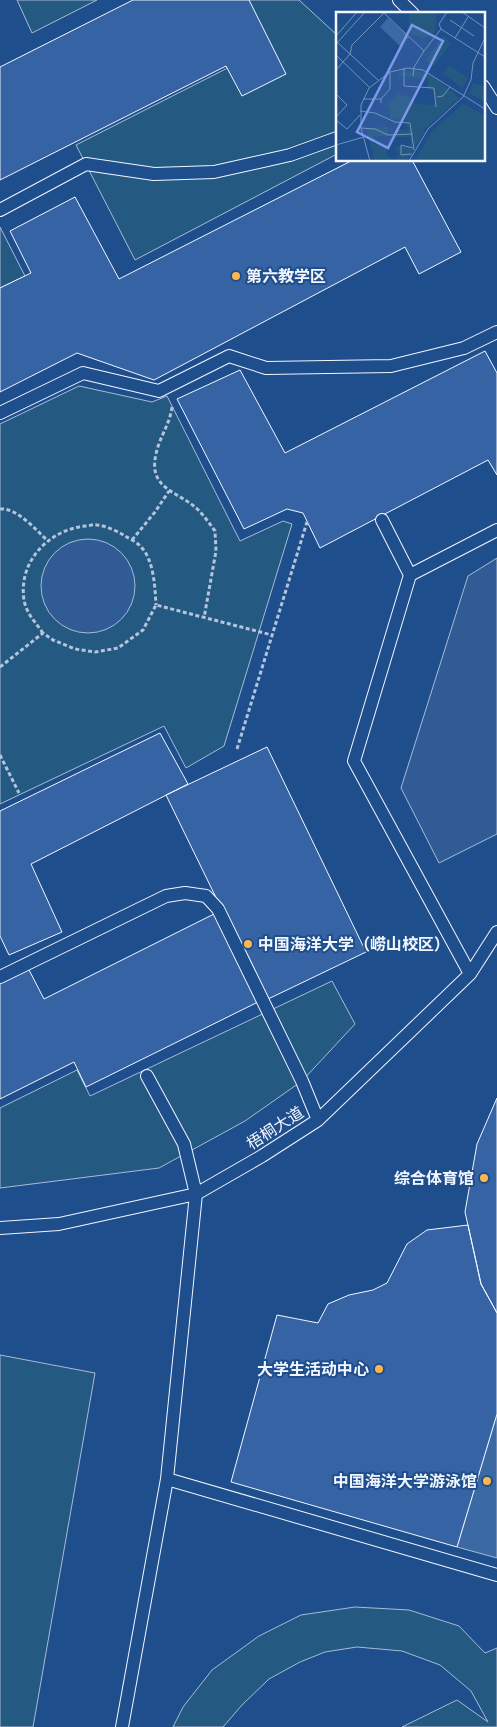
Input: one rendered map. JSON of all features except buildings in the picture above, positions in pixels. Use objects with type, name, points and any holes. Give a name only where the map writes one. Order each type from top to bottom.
[{"type":"lane","points":[[399,0],[412,12]]},
{"type":"lane","points":[[484,88],[497,108]]},
{"type":"lane","points":[[0,210],[86,164],[154,174],[214,172],[290,155],[336,138]]},
{"type":"lane","points":[[0,413],[83,373],[159,391],[229,356],[266,368],[391,366],[464,348],[497,332]]},
{"type":"lane","points":[[382,520],[410,575],[354,761],[470,974]]},
{"type":"lane","points":[[410,575],[497,530]]},
{"type":"lane","points":[[0,977],[166,896],[185,893],[206,896],[218,909],[302,1081],[318,1120]]},
{"type":"lane","name":"梧桐大道","points":[[0,1228],[60,1224],[196,1194],[262,1156],[318,1120],[470,974],[497,932]]},
{"type":"lane","points":[[122,1727],[167,1479],[196,1194],[184,1144],[147,1076]]},
{"type":"lane","points":[[167,1479],[497,1575]]},
{"type":"path","points":[[164,388],[173,408],[156,454],[155,470],[160,483],[168,491],[195,507],[215,531],[216,551],[204,618]]},
{"type":"path","points":[[132,540],[155,512],[168,491]]},
{"type":"path","points":[[0,505],[27,521],[47,540]]},
{"type":"path","points":[[0,509],[6,508]]},
{"type":"path","points":[[238,749],[307,522]]},
{"type":"path","points":[[97,525],[115,530],[132,540],[142,547],[151,565],[155,584],[156,605],[143,630],[118,648],[96,652],[75,649],[43,634],[30,615],[24,601],[24,579],[32,559],[47,540],[72,528],[97,525]]},
{"type":"path","points":[[156,605],[272,635]]},
{"type":"path","points":[[0,667],[43,634]]},
{"type":"path","points":[[0,755],[19,792]]},
{"type":"shaded area","points":[[17,0],[97,0],[32,33]]},
{"type":"shaded area","points":[[238,0],[299,0],[336,34],[336,155],[135,260],[76,145],[263,50]]},
{"type":"shaded area","points":[[0,227],[25,276],[0,288]]},
{"type":"shaded area","points":[[79,386],[152,402],[167,396],[240,541],[283,521],[292,524],[224,746],[186,768],[164,726],[0,804],[0,424]]},
{"type":"shaded area","points":[[88,539],[106,542],[121,553],[132,568],[135,586],[132,604],[121,619],[106,630],[88,633],[70,630],[55,619],[44,604],[41,586],[44,568],[55,553],[70,542]]},
{"type":"shaded area","points":[[497,558],[497,834],[439,863],[401,788],[468,576]]},
{"type":"shaded area","points":[[332,981],[355,1024],[302,1081],[245,1121],[159,1168],[0,1188],[0,1108],[77,1070],[90,1096]]},
{"type":"shaded area","points":[[0,1355],[95,1373],[33,1727],[0,1727]]},
{"type":"shaded area","name":"中国海洋大学游泳馆","points":[[497,1414],[497,1558],[457,1547]]},
{"type":"shaded area","points":[[355,1607],[409,1610],[459,1626],[485,1653],[497,1648],[497,1727],[402,1727],[457,1700],[488,1722],[471,1691],[440,1665],[402,1651],[357,1647],[325,1652],[300,1662],[269,1679],[242,1705],[223,1727],[173,1727],[183,1707],[212,1670],[259,1636],[301,1615]]},
{"type":"place","name":"第六教学区","points":[[236,276]]},
{"type":"place","name":"中国海洋大学（崂山校区）","points":[[248,944]]},
{"type":"place","name":"综合体育馆","points":[[484,1178]]},
{"type":"place","name":"大学生活动中心","points":[[379,1369]]},
{"type":"place","name":"中国海洋大学游泳馆","points":[[487,1481]]}]
